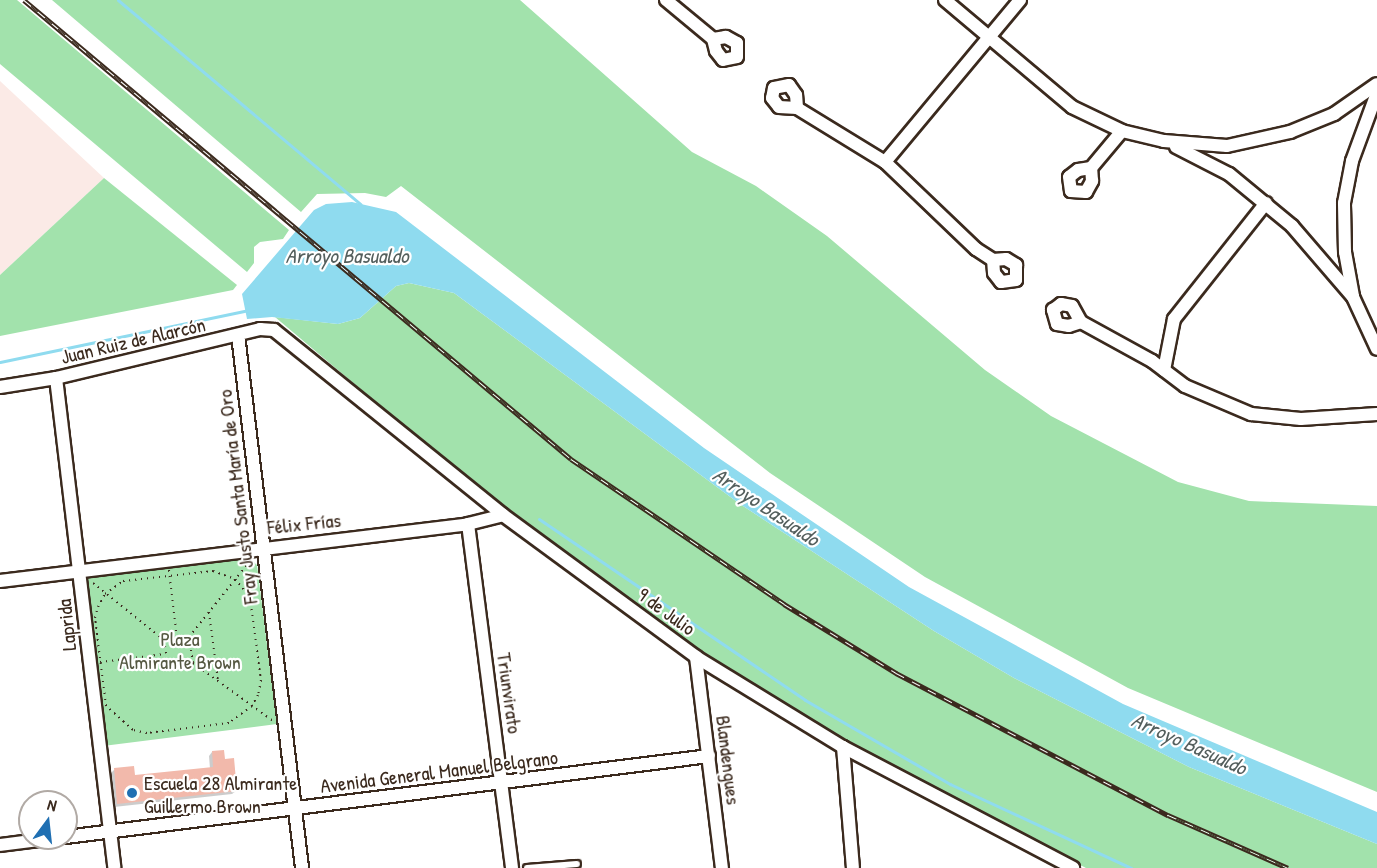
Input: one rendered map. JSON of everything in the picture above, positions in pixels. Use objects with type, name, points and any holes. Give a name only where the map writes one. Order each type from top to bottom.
[{"type":"street","points":[[666,0],[713,39]]},
{"type":"street","points":[[945,0],[1072,106],[1122,130],[1164,141],[1227,146],[1290,132],[1348,105],[1377,84]]},
{"type":"street","points":[[885,162],[1020,0]]},
{"type":"street","points":[[1353,297],[1345,252],[1346,193],[1364,120],[1377,93]]},
{"type":"street","points":[[1348,105],[1364,120]]},
{"type":"street","points":[[797,108],[885,162],[961,236],[993,260]]},
{"type":"street","points":[[1091,168],[1122,130]]},
{"type":"street","points":[[1164,141],[1221,169],[1266,203],[1320,256],[1353,297],[1377,349]]},
{"type":"street","points":[[1221,169],[1221,155],[1227,146]]},
{"type":"street","points":[[1164,370],[1174,319],[1266,203]]},
{"type":"street","points":[[1320,256],[1334,257],[1345,252]]},
{"type":"street","points":[[1081,322],[1207,397],[1251,414],[1301,420],[1377,414]]},
{"type":"street","name":"Juan Ruiz de Alarcón","points":[[0,387],[56,378],[260,328],[274,330]]},
{"type":"street","name":"9 de Julio","points":[[274,330],[503,515],[696,657],[843,747],[1074,868]]},
{"type":"street","name":"Fray Justo Santa María de Oro","points":[[238,335],[302,868]]},
{"type":"street","name":"Laprida","points":[[56,378],[80,571],[96,663],[114,868]]},
{"type":"street","points":[[1364,415],[1377,405]]},
{"type":"street","name":"Félix Frías","points":[[0,581],[262,547],[468,524],[503,515]]},
{"type":"street","name":"Triunvirato","points":[[468,524],[513,868]]},
{"type":"street","name":"Blandengues","points":[[696,657],[722,868]]},
{"type":"street","points":[[843,747],[853,868]]},
{"type":"street","name":"Avenida General Manuel Belgrano","points":[[78,835],[503,784],[709,756]]},
{"type":"street","points":[[0,845],[18,843]]},
{"type":"lane","points":[[526,868],[577,864]]},
{"type":"path","points":[[80,571],[105,594],[164,640],[177,639],[189,637],[262,547]]},
{"type":"path","points":[[168,560],[177,639]]},
{"type":"path","points":[[213,571],[235,579],[250,597],[261,680],[252,706],[229,723],[147,733],[133,730],[106,706],[96,663],[95,618],[105,594],[123,581],[169,576],[213,571]]},
{"type":"path","points":[[209,612],[218,681]]},
{"type":"path","points":[[189,637],[193,663]]},
{"type":"path","points":[[164,640],[168,666],[193,663],[284,729]]},
{"type":"path","points":[[96,663],[166,654]]},
{"type":"shaded area","points":[[0,81],[104,178],[0,275]]},
{"type":"green space","points":[[0,0],[17,0],[289,230],[283,239],[260,242],[254,247],[254,263],[247,272],[0,64]]},
{"type":"green space","points":[[52,0],[520,0],[692,152],[756,186],[827,236],[985,370],[1051,416],[1178,482],[1249,501],[1377,506],[1377,792],[1128,688],[925,577],[770,473],[401,186],[386,197],[365,193],[317,194],[301,212]]},
{"type":"green space","points":[[104,178],[237,285],[233,290],[0,336],[0,275]]},
{"type":"green space","points":[[409,283],[454,293],[740,504],[934,631],[1014,678],[1189,767],[1377,844],[1377,868],[1086,868],[836,737],[698,651],[517,521],[275,317],[338,324],[360,318],[396,286]]},
{"type":"green space","name":"Plaza Almirante Brown","points":[[247,556],[257,565],[277,724],[103,746],[85,577]]},
{"type":"water","name":"Arroyo Basualdo","points":[[352,202],[396,212],[704,448],[909,587],[1123,704],[1377,812],[1377,844],[1189,767],[1014,678],[934,631],[740,504],[454,293],[409,283],[396,286],[360,318],[338,324],[272,317],[247,319],[242,294],[314,210],[326,204]]},
{"type":"building","points":[[224,750],[225,759],[234,758],[237,791],[117,804],[114,768],[134,766],[135,775],[213,767],[212,751]]},
{"type":"waterway","points":[[118,0],[360,204]]},
{"type":"waterway","name":"Arroyo Basualdo","points":[[0,362],[248,310]]},
{"type":"waterway","points":[[539,519],[805,700],[950,784],[1131,868]]},
{"type":"railway","points":[[24,0],[571,459],[784,604],[896,673],[1168,815],[1288,868]]},
{"type":"place","name":"Escuela 28 Almirante Guillermo Brown","points":[[132,793]]}]
